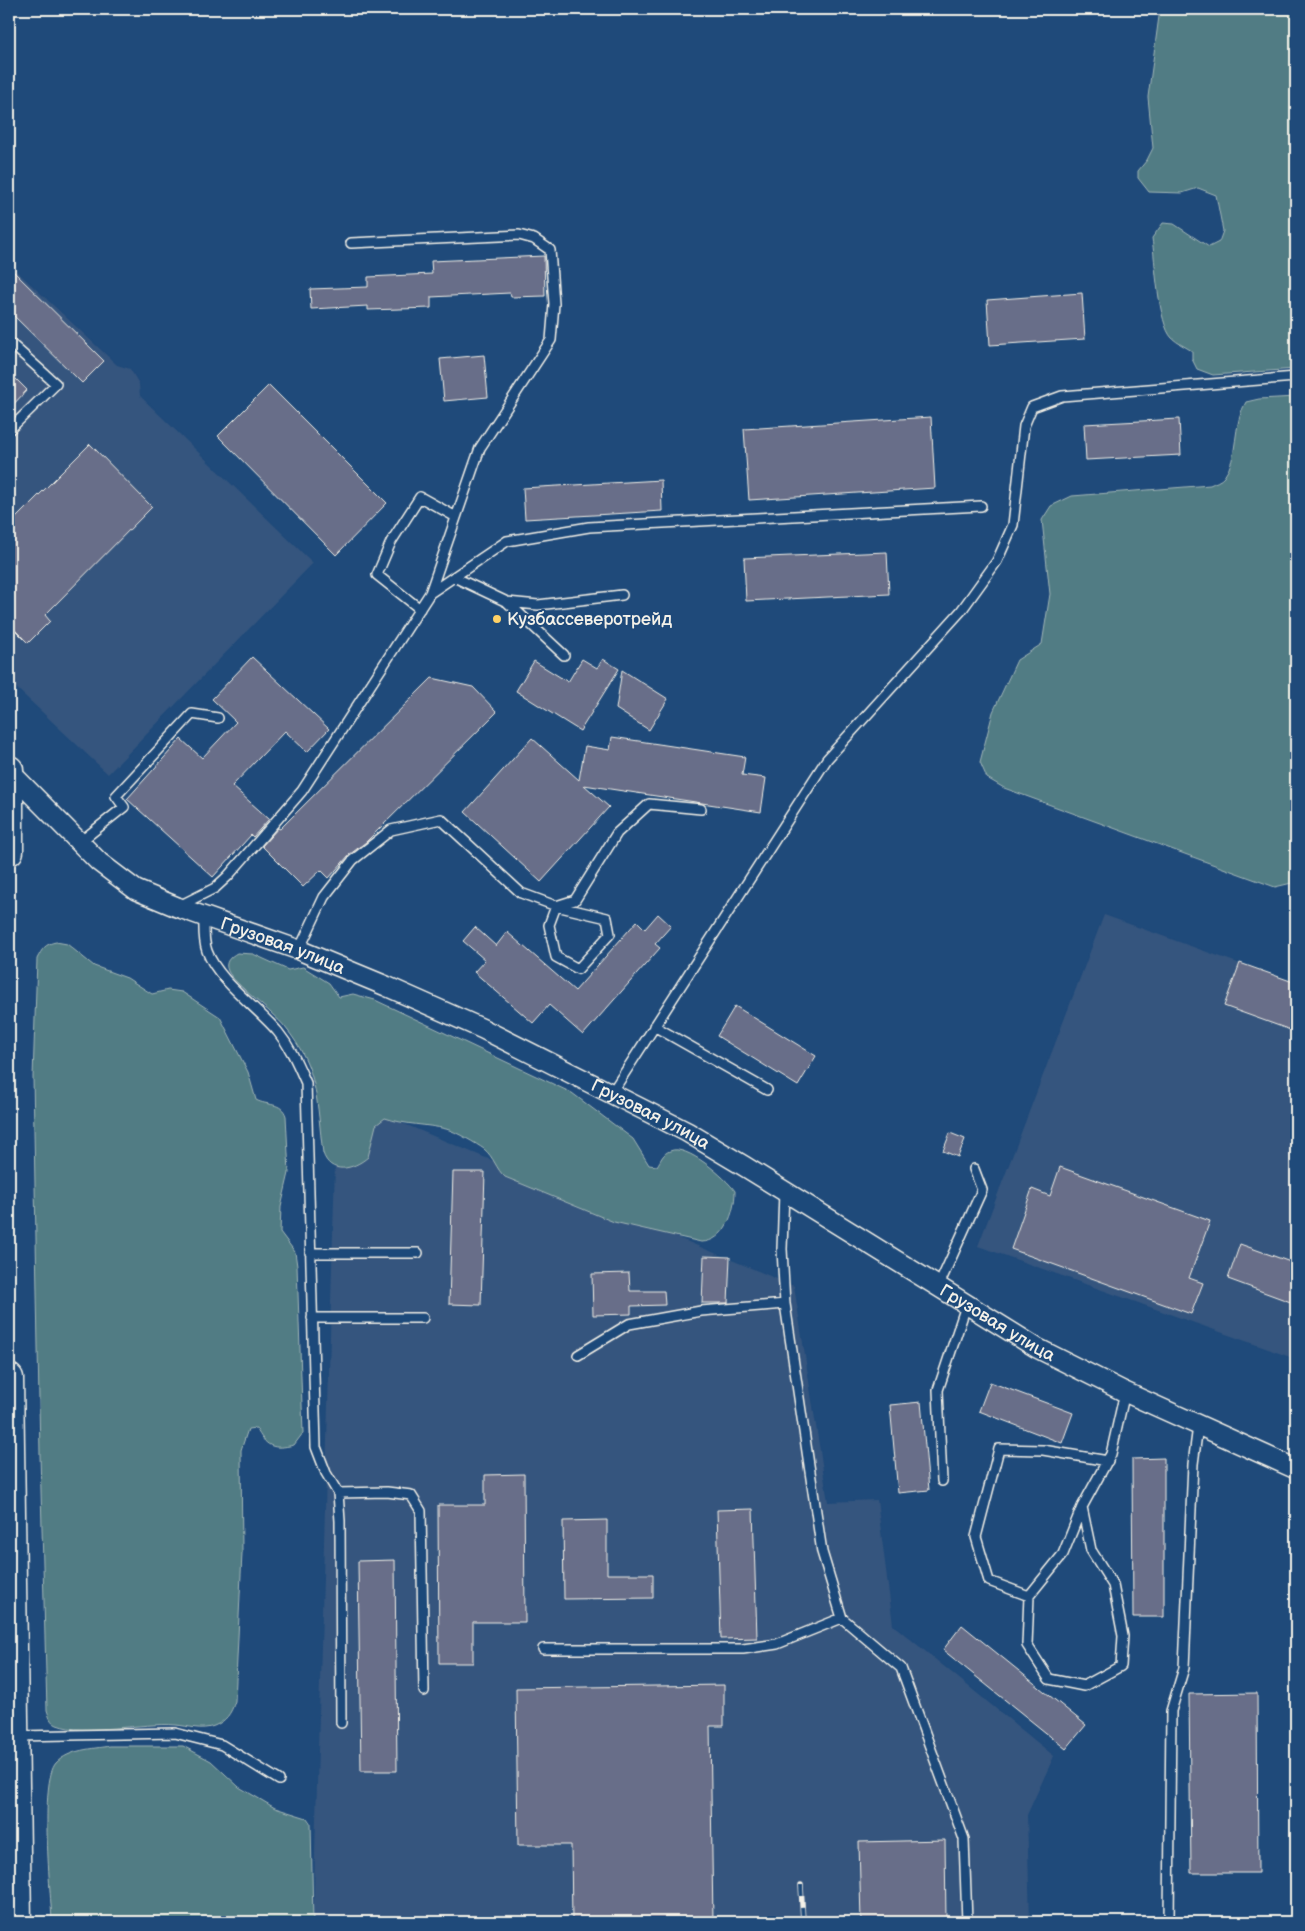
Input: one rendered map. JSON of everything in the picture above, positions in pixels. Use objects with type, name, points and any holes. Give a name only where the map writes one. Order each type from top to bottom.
[{"type":"main road","points":[[9,771],[9,851]]},
{"type":"main road","points":[[9,1378],[17,1922]]},
{"type":"street","name":"Грузовая улица","points":[[9,771],[123,882],[177,907],[300,950],[386,986],[482,1030],[687,1132],[939,1285],[966,1306],[1037,1348],[1125,1392],[1296,1469]]},
{"type":"lane","points":[[177,907],[215,888],[228,876],[302,791],[430,593],[480,448],[551,340],[554,304],[550,250],[534,239],[519,235],[351,243]]},
{"type":"lane","points":[[9,342],[56,384],[9,430]]},
{"type":"lane","points":[[611,1094],[827,760],[961,611],[997,561],[1013,525],[1024,426],[1032,407],[1062,396],[1296,377]]},
{"type":"lane","points":[[420,608],[377,576],[391,542],[420,496],[456,517]]},
{"type":"lane","points":[[430,593],[507,541],[589,527],[981,506]]},
{"type":"lane","points":[[454,577],[507,602],[564,655]]},
{"type":"lane","points":[[507,602],[538,605],[622,596]]},
{"type":"lane","points":[[80,842],[124,808],[116,796],[192,714],[218,718]]},
{"type":"lane","points":[[556,906],[575,900],[618,833],[649,804],[701,810]]},
{"type":"lane","points":[[300,950],[324,897],[353,860],[391,830],[442,819],[521,893],[556,906],[608,918],[610,934],[578,970],[556,957],[549,925],[556,906]]},
{"type":"lane","points":[[204,916],[204,936],[207,953],[222,974],[278,1032],[295,1057],[306,1083],[316,1447],[326,1474],[338,1493],[340,1521],[341,1723]]},
{"type":"lane","points":[[654,1026],[767,1090]]},
{"type":"lane","points":[[939,1285],[982,1190],[974,1169]]},
{"type":"lane","points":[[784,1192],[782,1249],[785,1304],[822,1552],[842,1618],[901,1668],[964,1839],[966,1922]]},
{"type":"lane","points":[[310,1253],[418,1253]]},
{"type":"lane","points":[[578,1355],[629,1324],[701,1311],[785,1304]]},
{"type":"lane","points":[[942,1480],[938,1390],[966,1306]]},
{"type":"lane","points":[[312,1318],[423,1318]]},
{"type":"lane","points":[[1082,1507],[1091,1550],[1114,1585],[1123,1636],[1121,1666],[1084,1686],[1049,1679],[1027,1644],[1029,1596],[1063,1554],[1082,1507],[1108,1461],[1125,1392]]},
{"type":"lane","points":[[1168,1922],[1171,1711],[1184,1668],[1193,1464],[1198,1426]]},
{"type":"lane","points":[[1029,1596],[989,1581],[976,1536],[999,1449],[1043,1450],[1108,1461]]},
{"type":"lane","points":[[1296,1469],[1296,1479]]},
{"type":"lane","points":[[338,1493],[387,1492],[411,1495],[421,1511],[424,1691]]},
{"type":"lane","points":[[543,1649],[743,1648],[777,1644],[842,1618]]},
{"type":"lane","points":[[14,1736],[175,1733],[222,1745],[279,1780]]},
{"type":"shaded area","points":[[9,264],[117,365],[130,369],[139,384],[140,396],[313,563],[108,774],[9,681]]},
{"type":"shaded area","points":[[1104,915],[1296,984],[1296,1359],[978,1246]]},
{"type":"shaded area","points":[[337,1096],[794,1286],[828,1502],[877,1500],[893,1625],[1054,1756],[1027,1815],[1030,1922],[313,1922]]},
{"type":"green space","points":[[1160,9],[1296,9],[1296,369],[1213,375],[1197,369],[1192,359],[1192,351],[1174,340],[1167,331],[1160,306],[1152,238],[1163,223],[1174,224],[1209,247],[1219,242],[1223,231],[1216,195],[1198,188],[1182,193],[1149,192],[1138,178],[1138,171],[1147,160],[1153,148],[1148,97]]},
{"type":"green space","points":[[1296,397],[1296,882],[1275,887],[1004,788],[987,778],[980,762],[993,712],[1017,660],[1042,644],[1050,594],[1042,520],[1051,506],[1072,496],[1210,485],[1215,483],[1223,478],[1229,469],[1239,420],[1246,402],[1259,399]]},
{"type":"green space","points":[[56,942],[67,944],[94,966],[127,978],[152,994],[168,990],[182,992],[220,1017],[248,1072],[256,1100],[278,1106],[286,1116],[289,1173],[281,1207],[280,1232],[295,1252],[297,1266],[303,1433],[294,1445],[275,1447],[263,1439],[256,1428],[248,1429],[241,1450],[242,1553],[235,1701],[232,1710],[225,1719],[209,1727],[163,1725],[98,1729],[69,1728],[53,1722],[47,1710],[33,1077],[37,959],[44,948]]},
{"type":"green space","points":[[237,953],[253,954],[288,970],[303,967],[329,983],[339,997],[353,994],[375,1000],[572,1093],[633,1139],[649,1165],[657,1166],[664,1155],[670,1151],[686,1152],[705,1163],[735,1191],[733,1208],[727,1224],[716,1237],[709,1241],[701,1242],[614,1222],[505,1177],[484,1149],[455,1132],[438,1127],[385,1118],[376,1125],[368,1157],[349,1167],[342,1168],[331,1165],[323,1153],[317,1102],[311,1072],[305,1058],[285,1027],[238,983],[228,971],[228,960]]},
{"type":"green space","points":[[110,1746],[183,1746],[211,1761],[239,1787],[275,1808],[307,1818],[311,1824],[313,1922],[52,1922],[47,1839],[48,1792],[51,1774],[56,1763],[74,1752]]},
{"type":"building","points":[[544,256],[545,296],[511,297],[510,293],[431,297],[431,308],[368,310],[368,306],[311,309],[310,289],[368,287],[368,277],[432,274],[431,261]]},
{"type":"building","points":[[9,267],[104,361],[82,383],[9,311]]},
{"type":"building","points":[[1082,293],[1085,339],[990,345],[987,300]]},
{"type":"building","points":[[484,355],[488,397],[444,401],[440,359]]},
{"type":"building","points":[[9,372],[27,390],[9,409]]},
{"type":"building","points":[[269,385],[387,503],[336,555],[218,436]]},
{"type":"building","points":[[931,417],[935,488],[749,500],[744,429]]},
{"type":"building","points":[[1179,419],[1181,455],[1086,460],[1084,424]]},
{"type":"building","points":[[90,444],[152,507],[45,615],[50,621],[28,643],[9,624],[9,525]]},
{"type":"building","points":[[661,480],[662,511],[525,519],[523,488]]},
{"type":"building","points":[[887,552],[889,594],[746,601],[744,558]]},
{"type":"building","points":[[252,657],[329,729],[307,752],[285,731],[232,786],[269,819],[253,837],[251,835],[213,877],[127,799],[181,739],[202,758],[236,722],[212,699]]},
{"type":"building","points":[[582,659],[597,668],[603,659],[619,669],[580,731],[516,691],[534,661],[568,682]]},
{"type":"building","points":[[622,670],[668,699],[649,730],[616,709]]},
{"type":"building","points":[[432,678],[473,687],[497,712],[366,842],[349,855],[329,878],[321,870],[303,887],[262,846],[278,828],[280,829]]},
{"type":"building","points":[[612,737],[745,757],[742,775],[766,778],[761,812],[584,785],[609,807],[541,882],[465,812],[532,738],[579,780],[585,746],[610,750]]},
{"type":"building","points":[[658,914],[671,926],[655,944],[660,948],[583,1035],[549,1005],[533,1023],[474,972],[485,960],[463,941],[475,927],[496,946],[507,932],[575,991],[637,921],[645,929]]},
{"type":"building","points":[[1240,963],[1296,983],[1296,1032],[1224,1006]]},
{"type":"building","points":[[735,1006],[816,1056],[798,1086],[717,1036]]},
{"type":"building","points":[[950,1133],[965,1139],[958,1157],[943,1151]]},
{"type":"building","points":[[1060,1167],[1210,1221],[1189,1278],[1203,1283],[1191,1314],[1011,1249],[1032,1189],[1050,1196]]},
{"type":"building","points":[[453,1172],[485,1172],[481,1305],[449,1304]]},
{"type":"building","points":[[1240,1244],[1296,1264],[1296,1304],[1228,1279]]},
{"type":"building","points":[[704,1256],[730,1257],[728,1303],[702,1303]]},
{"type":"building","points":[[629,1273],[630,1291],[664,1291],[665,1305],[631,1306],[631,1314],[593,1315],[592,1274]]},
{"type":"building","points":[[990,1382],[1073,1413],[1062,1443],[979,1411]]},
{"type":"building","points":[[921,1402],[929,1490],[898,1493],[890,1405]]},
{"type":"building","points":[[1164,1458],[1164,1617],[1133,1617],[1132,1459]]},
{"type":"building","points":[[524,1474],[525,1622],[473,1622],[473,1663],[439,1663],[438,1505],[485,1505],[485,1475]]},
{"type":"building","points":[[753,1509],[757,1638],[721,1639],[717,1510]]},
{"type":"building","points":[[607,1520],[607,1574],[653,1574],[653,1598],[564,1599],[563,1521]]},
{"type":"building","points":[[395,1560],[397,1771],[361,1771],[358,1561]]},
{"type":"building","points":[[962,1625],[1086,1725],[1066,1749],[943,1650]]},
{"type":"building","points":[[724,1685],[724,1726],[710,1726],[713,1922],[572,1922],[571,1845],[518,1845],[516,1688]]},
{"type":"building","points":[[1257,1693],[1258,1873],[1191,1873],[1189,1694]]},
{"type":"building","points":[[945,1840],[946,1922],[861,1922],[859,1842]]},
{"type":"railway","points":[[801,1885],[803,1922]]},
{"type":"place","name":"Кузбассеверотрейд","points":[[497,619]]}]
